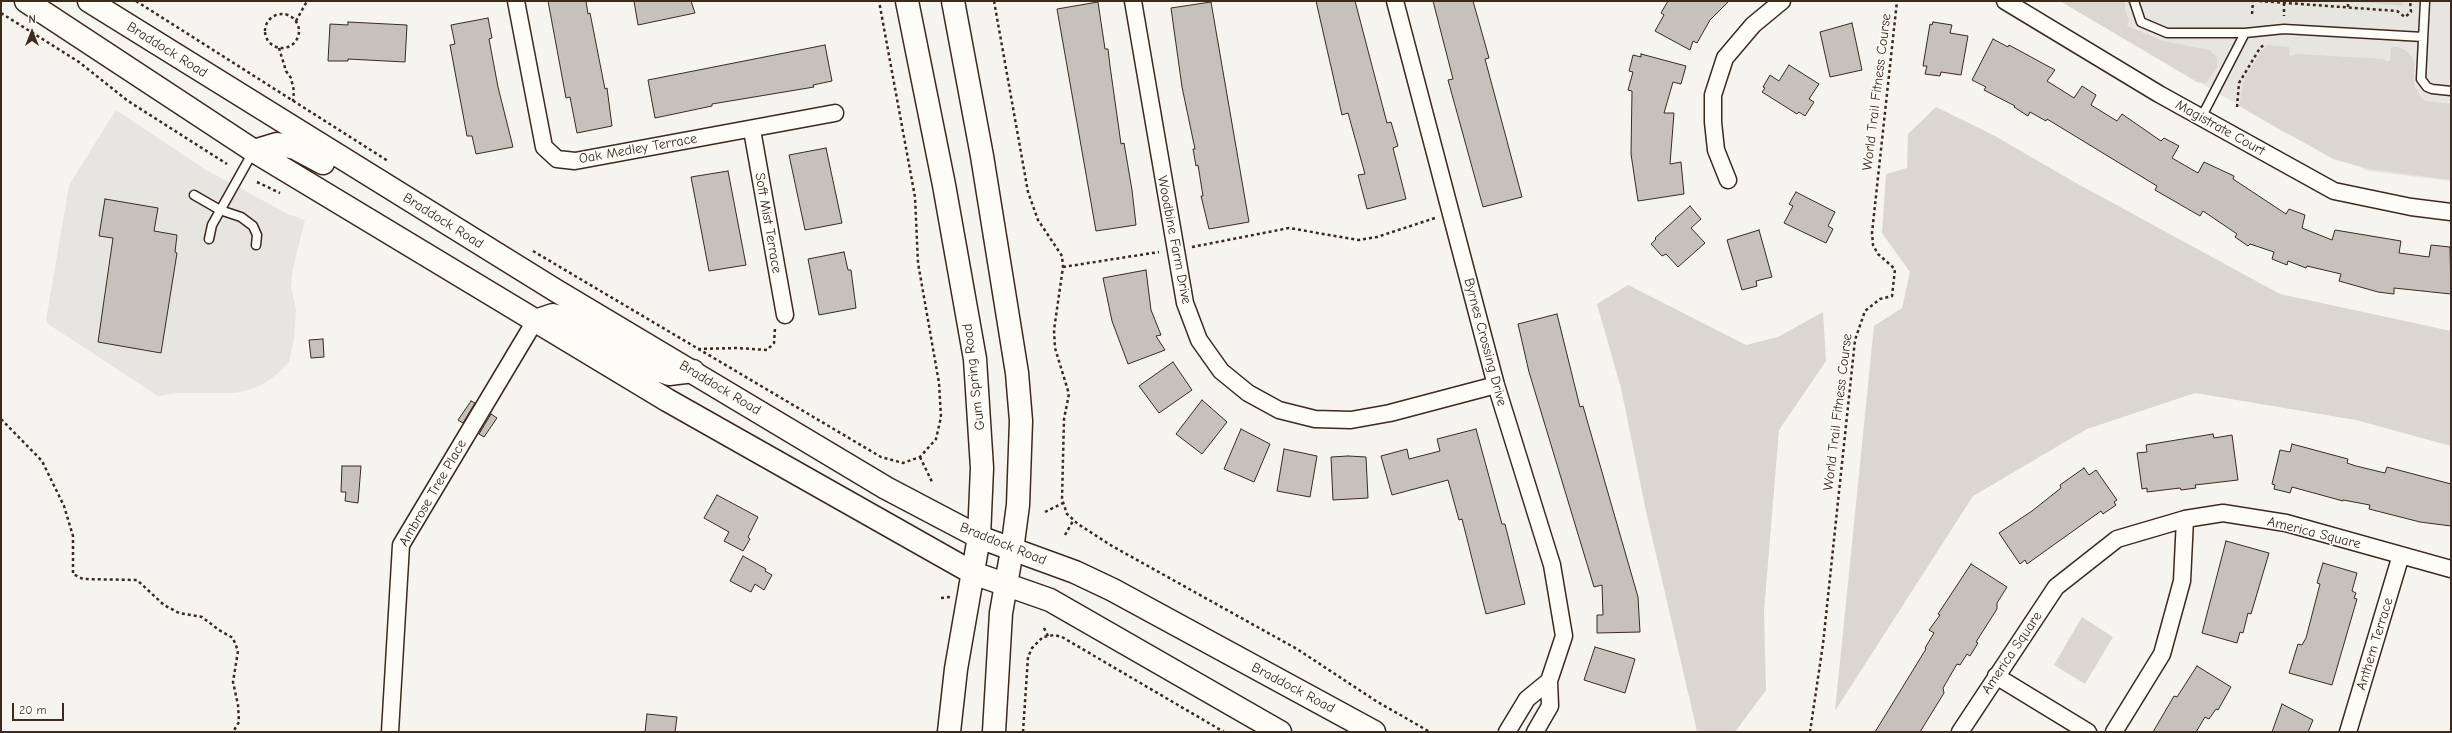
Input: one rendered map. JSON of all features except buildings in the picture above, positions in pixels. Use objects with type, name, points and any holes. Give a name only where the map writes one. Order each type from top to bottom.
[{"type":"main road","points":[[26,1],[254,151],[667,400],[973,573],[1008,584],[1050,600],[1280,732]]},
{"type":"main road","name":"Braddock Road","points":[[89,1],[416,204],[886,488],[979,537],[1075,572],[1374,732]]},
{"type":"main road","name":"Gum Spring Road","points":[[907,1],[944,185],[975,359],[982,468],[979,537],[956,669],[949,732]]},
{"type":"main road","points":[[953,1],[982,156],[1017,373],[1022,421],[1018,505],[1008,584],[1000,628],[994,732]]},
{"type":"main road","points":[[254,151],[277,144],[295,148],[346,177],[388,206],[398,209],[416,204]]},
{"type":"main road","points":[[535,321],[553,315],[567,319],[655,369],[669,374],[693,371]]},
{"type":"street","name":"Oak Medley Terrace","points":[[516,1],[544,147],[557,158],[576,161],[752,130],[835,113]]},
{"type":"street","name":"Woodbine Farm Drive","points":[[1133,1],[1174,250],[1185,304],[1199,340],[1221,371],[1248,393],[1279,410],[1315,419],[1351,420],[1390,413],[1496,385]]},
{"type":"street","name":"Byrnes Crossing Drive","points":[[1395,1],[1496,385],[1552,565],[1564,636],[1549,681],[1550,706],[1535,732]]},
{"type":"street","points":[[1728,180],[1716,150],[1713,95],[1724,58],[1753,25],[1782,1]]},
{"type":"street","name":"Magistrate Court","points":[[2005,1],[2201,118],[2334,191],[2411,207],[2451,212]]},
{"type":"street","name":"Soft Mist Terrace","points":[[752,130],[780,321]]},
{"type":"street","name":"Ambrose Tree Place","points":[[390,732],[401,545],[535,321]]},
{"type":"street","name":"America Square","points":[[1960,732],[2056,587],[2117,539],[2185,519],[2223,513],[2286,523],[2451,569]]},
{"type":"street","points":[[2114,732],[2162,654],[2182,581],[2185,519]]},
{"type":"street","name":"Anthem Terrace","points":[[2348,732],[2401,555]]},
{"type":"street","points":[[1996,676],[2088,732]]},
{"type":"street","points":[[1507,732],[1527,699],[1549,681]]},
{"type":"lane","points":[[2134,1],[2141,22],[2167,33],[2245,33],[2284,29],[2423,37]]},
{"type":"lane","points":[[2425,1],[2422,79],[2424,83],[2432,89],[2451,91]]},
{"type":"lane","points":[[2201,118],[2245,33]]},
{"type":"lane","points":[[209,238],[212,225],[254,151]]},
{"type":"lane","points":[[194,195],[220,210],[241,217],[253,226],[257,235],[256,246]]},
{"type":"path","points":[[136,1],[394,165]]},
{"type":"path","points":[[296,21],[307,1]]},
{"type":"path","points":[[528,248],[697,349],[882,456],[903,464],[920,456],[936,439],[941,417],[939,383],[918,263],[916,197],[879,1]]},
{"type":"path","points":[[994,1],[1028,192],[1038,220],[1062,256],[1063,267],[1054,330],[1055,348],[1069,394],[1064,419],[1063,504],[1066,514],[1073,521],[1208,601],[1297,649],[1376,701],[1430,732]]},
{"type":"path","name":"World Trail Fitness Course","points":[[1810,732],[1823,644],[1855,340],[1865,311],[1880,299],[1892,296],[1895,269],[1878,254],[1873,246],[1872,233],[1897,1]]},
{"type":"path","points":[[2252,14],[2253,1]]},
{"type":"path","points":[[2259,1],[2397,11],[2405,17],[2411,12],[2410,1]]},
{"type":"path","points":[[2348,1],[2348,7]]},
{"type":"path","points":[[2283,2],[2284,16]]},
{"type":"path","points":[[1,13],[79,62],[128,101],[227,164]]},
{"type":"path","points":[[284,14],[296,21],[299,29],[299,37],[294,44],[288,48],[279,48],[267,40],[265,33],[270,19],[284,14]]},
{"type":"path","points":[[2237,107],[2239,83],[2260,48],[2272,43]]},
{"type":"path","points":[[279,48],[286,71],[291,78],[294,91],[293,100]]},
{"type":"path","points":[[258,182],[280,193]]},
{"type":"path","points":[[1063,267],[1174,250],[1289,228],[1358,240],[1377,237],[1451,213]]},
{"type":"path","points":[[697,349],[737,348],[767,350],[775,339],[780,321]]},
{"type":"path","points":[[1,419],[42,461],[64,506],[73,536],[73,574],[83,579],[137,580],[164,605],[179,613],[202,617],[219,630],[233,638],[238,651],[233,682],[238,705],[239,722],[233,732]]},
{"type":"path","points":[[920,456],[933,484]]},
{"type":"path","points":[[1045,512],[1063,504]]},
{"type":"path","points":[[1065,535],[1073,521]]},
{"type":"path","points":[[1044,628],[1048,636]]},
{"type":"path","points":[[1023,732],[1028,657],[1038,642],[1048,636],[1062,637],[1224,732]]},
{"type":"shaded area","points":[[2060,1],[2125,1],[2125,10],[2129,20],[2127,26],[2163,41],[2210,50],[2217,58],[2217,67],[2206,83],[2197,82]]},
{"type":"shaded area","points":[[2063,1],[2451,1],[2451,181],[2368,171],[2283,132]]},
{"type":"shaded area","points":[[2350,1],[2404,1],[2402,6]]},
{"type":"shaded area","points":[[2268,45],[2289,47],[2289,55],[2292,56],[2296,54],[2385,59],[2386,61],[2390,61],[2391,48],[2393,47],[2399,47],[2408,52],[2414,62],[2414,85],[2419,95],[2425,101],[2451,104],[2451,180],[2369,169],[2333,159],[2239,106],[2244,80],[2261,51]]},
{"type":"shaded area","points":[[1936,107],[1995,136],[2076,183],[2280,294],[2451,331],[2451,446],[2356,420],[2195,393],[2087,429],[1973,496],[1835,711],[1874,326],[1902,308],[1910,272],[1882,233],[1886,174],[1907,168],[1908,134]]},
{"type":"shaded area","points":[[116,110],[206,170],[288,214],[305,220],[293,268],[291,287],[296,309],[294,339],[289,362],[276,375],[260,386],[237,393],[176,393],[158,396],[48,324],[46,320],[69,185]]},
{"type":"shaded area","points":[[1628,285],[1746,345],[1778,337],[1823,312],[1826,361],[1779,430],[1764,611],[1766,690],[1735,732],[1697,731],[1646,511],[1621,388],[1597,304]]},
{"type":"shaded area","points":[[2082,617],[2113,637],[2085,684],[2054,665]]}]
